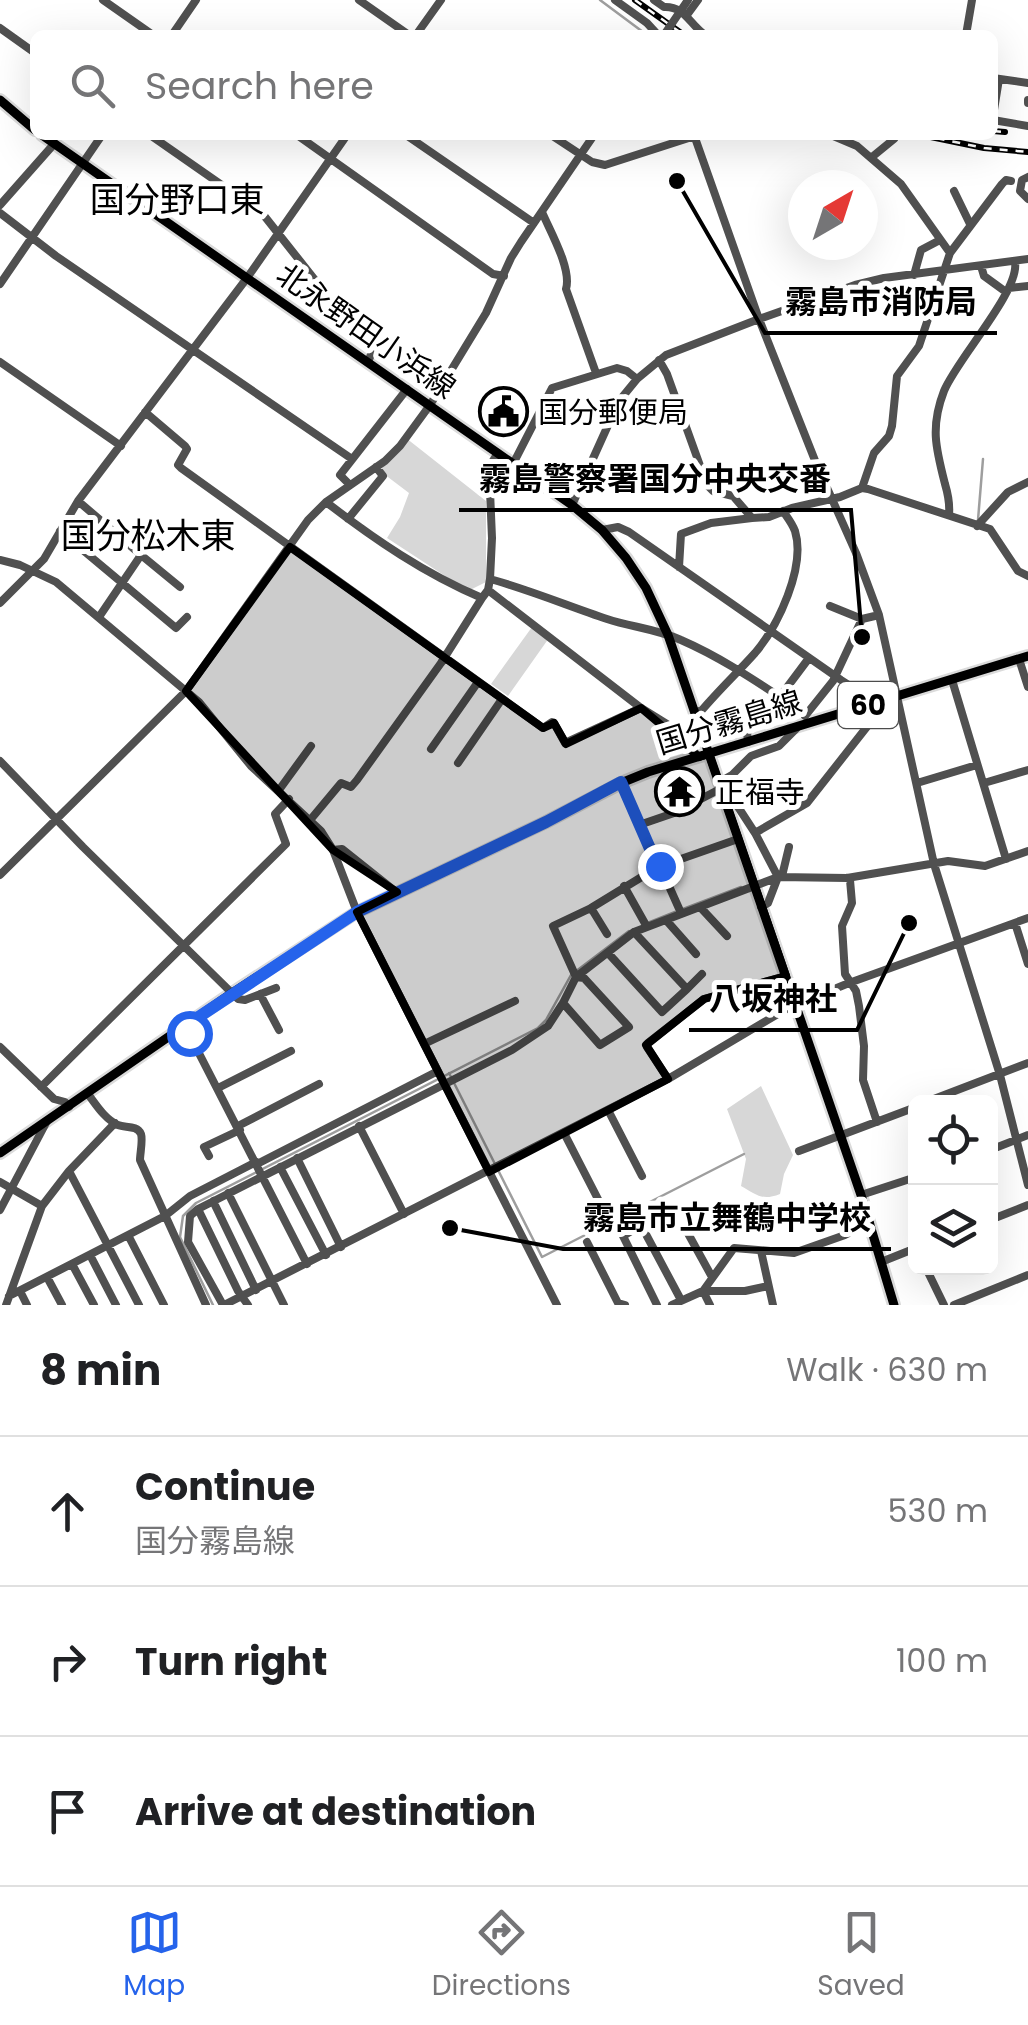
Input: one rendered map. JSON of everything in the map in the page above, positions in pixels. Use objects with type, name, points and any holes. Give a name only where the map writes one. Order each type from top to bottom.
[{"type":"main road","points":[[0,100],[30,126]]},
{"type":"main road","name":"北永野田小浜線","points":[[49,140],[572,505],[602,530],[626,558],[646,588],[668,635],[704,756],[719,786],[862,1195],[894,1305]]},
{"type":"main road","name":"国分霧島線","points":[[0,1153],[357,912],[621,782],[803,722],[1023,657]]},
{"type":"street","points":[[103,0],[146,30]]},
{"type":"street","points":[[175,30],[196,0]]},
{"type":"street","points":[[358,0],[404,30]]},
{"type":"street","points":[[416,30],[440,0]]},
{"type":"street","points":[[614,0],[655,30]]},
{"type":"street","points":[[654,0],[664,7],[676,3],[698,30]]},
{"type":"street","points":[[664,30],[688,0]]},
{"type":"street","points":[[687,15],[698,0]]},
{"type":"street","points":[[967,30],[972,0]]},
{"type":"street","points":[[0,28],[30,49]]},
{"type":"street","points":[[998,78],[1028,83]]},
{"type":"street","points":[[998,119],[1028,126]]},
{"type":"street","points":[[0,284],[98,140]]},
{"type":"street","points":[[157,140],[262,213],[372,352],[368,362]]},
{"type":"street","points":[[304,140],[493,274],[504,276]]},
{"type":"street","points":[[0,603],[34,571],[78,502],[247,278],[343,140]]},
{"type":"street","points":[[413,140],[534,223]]},
{"type":"street","points":[[560,140],[583,152],[592,162],[605,165],[681,140]]},
{"type":"street","points":[[583,152],[585,140]]},
{"type":"street","points":[[0,875],[186,691],[308,520],[400,446],[486,313],[511,258],[591,140]]},
{"type":"street","points":[[698,140],[759,319],[879,615],[934,864],[1000,1075],[1028,1185]]},
{"type":"street","points":[[843,140],[857,146],[901,184],[950,252]]},
{"type":"street","points":[[872,158],[894,140]]},
{"type":"street","points":[[0,205],[54,144]]},
{"type":"street","points":[[1028,177],[1022,180],[1020,191],[1028,199]]},
{"type":"street","points":[[862,488],[874,453],[892,426],[896,376],[918,346],[950,252],[1002,184],[1011,181]]},
{"type":"street","points":[[954,191],[970,224]]},
{"type":"street","points":[[542,212],[555,239],[568,281],[566,290],[596,373]]},
{"type":"street","points":[[0,213],[352,458]]},
{"type":"street","points":[[914,275],[920,250],[940,240]]},
{"type":"street","points":[[572,505],[612,412],[637,379],[678,349],[855,285],[1028,260]]},
{"type":"street","points":[[949,515],[950,503],[934,442],[939,408],[945,389],[1008,290],[1016,271],[1015,262]]},
{"type":"street","points":[[981,266],[984,276],[1008,290],[1028,286]]},
{"type":"street","points":[[659,360],[668,374],[706,486],[733,496],[752,518]]},
{"type":"street","points":[[0,362],[121,446]]},
{"type":"street","points":[[514,464],[552,388],[616,368],[637,379]]},
{"type":"street","points":[[350,485],[340,475],[407,389]]},
{"type":"street","points":[[145,412],[186,446],[178,465],[181,468],[543,728],[552,722],[565,743],[641,708]]},
{"type":"street","points":[[311,819],[341,783],[352,787],[485,594],[490,579],[492,538],[489,467],[498,453]]},
{"type":"street","points":[[348,519],[383,476],[376,467]]},
{"type":"street","points":[[977,526],[1008,492],[1028,482]]},
{"type":"street","points":[[679,567],[682,534],[711,523],[769,517],[862,488],[990,529],[1018,571],[1028,576]]},
{"type":"street","points":[[78,502],[180,587]]},
{"type":"street","points":[[326,502],[388,548],[446,582],[485,594],[670,726],[704,756]]},
{"type":"street","points":[[694,714],[754,653],[789,592],[798,548],[796,532],[783,511]]},
{"type":"street","points":[[602,530],[624,529],[876,703],[877,714],[807,803],[754,833]]},
{"type":"street","points":[[60,532],[176,628],[187,618]]},
{"type":"street","points":[[99,617],[142,554]]},
{"type":"street","points":[[0,560],[56,582],[99,617],[199,702],[252,766],[311,819],[333,850],[357,912],[557,1305]]},
{"type":"street","points":[[490,579],[691,644],[780,697],[803,722]]},
{"type":"street","points":[[830,606],[862,619],[879,615]]},
{"type":"street","points":[[639,826],[684,808],[719,786],[751,756],[779,746],[803,722],[835,676],[862,619]]},
{"type":"street","points":[[1023,657],[1028,687]]},
{"type":"street","points":[[748,742],[747,732],[764,718],[809,658]]},
{"type":"street","points":[[952,680],[1006,859]]},
{"type":"street","points":[[430,748],[478,682]]},
{"type":"street","points":[[458,764],[502,699]]},
{"type":"street","points":[[278,790],[311,746]]},
{"type":"street","points":[[0,761],[238,999],[276,988]]},
{"type":"street","points":[[917,784],[977,765]]},
{"type":"street","points":[[984,783],[1028,770]]},
{"type":"street","points":[[621,782],[680,910]]},
{"type":"street","points":[[719,786],[729,794],[778,875]]},
{"type":"street","points":[[41,1087],[286,844],[275,814],[288,799]]},
{"type":"street","points":[[563,1004],[600,1045],[628,1028],[584,978],[574,974],[553,926],[591,908],[659,866],[738,839]]},
{"type":"street","points":[[762,907],[768,903],[790,847]]},
{"type":"street","points":[[333,850],[342,849],[396,892]]},
{"type":"street","points":[[8,1301],[20,1291],[165,1216],[190,1196],[259,1168],[441,1078],[512,1050],[548,1026],[563,1004],[574,974],[646,924],[666,920],[680,910],[700,907],[778,875],[847,878],[948,861],[985,866],[1028,851]]},
{"type":"street","points":[[847,878],[852,903],[842,926],[845,974],[856,990],[864,1046],[863,1080],[877,1122]]},
{"type":"street","points":[[624,886],[646,924]]},
{"type":"street","points":[[700,907],[726,936]]},
{"type":"street","points":[[591,908],[607,934]]},
{"type":"street","points":[[441,1078],[280,1167],[259,1168],[190,1216],[188,1242],[223,1305],[244,1301],[256,1290],[668,1078],[795,1005],[1028,918]]},
{"type":"street","points":[[666,920],[696,954]]},
{"type":"street","points":[[1015,923],[1028,964]]},
{"type":"street","points":[[634,932],[687,989]]},
{"type":"street","points":[[608,953],[662,1012],[702,974]]},
{"type":"street","points":[[668,1078],[648,1043],[704,1000],[786,976]]},
{"type":"street","points":[[260,994],[279,1030]]},
{"type":"street","points":[[424,1044],[515,1001]]},
{"type":"street","points":[[185,1026],[307,1264]]},
{"type":"street","points":[[0,1047],[54,1099],[69,1107]]},
{"type":"street","points":[[218,1088],[291,1051]]},
{"type":"street","points":[[945,1095],[1028,1063]]},
{"type":"street","points":[[209,1156],[204,1148],[319,1084]]},
{"type":"street","points":[[88,1094],[102,1114],[121,1127],[139,1130],[140,1160],[206,1305]]},
{"type":"street","points":[[608,1110],[642,1176]]},
{"type":"street","points":[[799,1152],[908,1110]]},
{"type":"street","points":[[0,1210],[48,1120]]},
{"type":"street","points":[[8,1301],[42,1206],[115,1123]]},
{"type":"street","points":[[359,1126],[404,1214]]},
{"type":"street","points":[[564,1133],[600,1204]]},
{"type":"street","points":[[998,1147],[1028,1134]]},
{"type":"street","points":[[297,1158],[341,1247]]},
{"type":"street","points":[[280,1167],[326,1255]]},
{"type":"street","points":[[69,1171],[140,1305]]},
{"type":"street","points":[[862,1195],[908,1180]]},
{"type":"street","points":[[0,1182],[42,1206]]},
{"type":"street","points":[[228,1193],[284,1305]]},
{"type":"street","points":[[213,1202],[256,1290]]},
{"type":"street","points":[[998,1217],[1028,1205]]},
{"type":"street","points":[[198,1209],[244,1301]]},
{"type":"street","points":[[703,1291],[734,1248],[794,1253],[870,1223]]},
{"type":"street","points":[[657,1305],[623,1236],[641,1225],[681,1300]]},
{"type":"street","points":[[685,1228],[712,1277]]},
{"type":"street","points":[[128,1235],[164,1305]]},
{"type":"street","points":[[586,1242],[618,1303],[624,1305]]},
{"type":"street","points":[[760,1251],[773,1305]]},
{"type":"street","points":[[881,1262],[908,1251]]},
{"type":"street","points":[[90,1255],[116,1305]]},
{"type":"street","points":[[72,1264],[94,1305]]},
{"type":"street","points":[[929,1275],[944,1305]]},
{"type":"street","points":[[954,1305],[1028,1275]]},
{"type":"street","points":[[47,1277],[62,1305]]},
{"type":"street","points":[[672,1305],[703,1291],[745,1292],[768,1286]]},
{"type":"street","points":[[20,1291],[27,1305]]},
{"type":"street","points":[[703,1291],[710,1305]]},
{"type":"highlighted area","points":[[290,547],[543,728],[554,723],[566,744],[641,708],[699,757],[709,754],[786,976],[704,999],[646,1045],[668,1079],[489,1172],[357,912],[397,892],[333,850],[186,691]]},
{"type":"shaded area","points":[[406,438],[486,501],[486,582],[468,591],[387,538],[409,493],[380,471]]},
{"type":"shaded area","points":[[532,627],[549,638],[508,696],[491,684]]},
{"type":"shaded area","points":[[761,1086],[793,1155],[780,1194],[769,1197],[741,1186],[746,1159],[727,1109]]},
{"type":"waterway","points":[[600,0],[640,30]]},
{"type":"waterway","points":[[978,520],[983,459]]},
{"type":"waterway","points":[[683,909],[741,887]]},
{"type":"waterway","points":[[645,924],[675,912]]},
{"type":"waterway","points":[[213,1305],[180,1237],[183,1216],[196,1203],[538,1028],[571,975],[629,931]]},
{"type":"waterway","points":[[449,1073],[542,1257],[744,1154]]},
{"type":"railway","points":[[635,0],[677,30]]},
{"type":"railway","points":[[998,131],[1005,132]]},
{"type":"railway","points":[[945,140],[1028,152]]},
{"type":"place","name":"霧島市消防局","points":[[677,181]]},
{"type":"place","name":"国分郵便局","points":[[503,412]]},
{"type":"place","name":"霧島警察署国分中央交番","points":[[862,637]]},
{"type":"place","name":"正福寺","points":[[680,792]]},
{"type":"place","name":"八坂神社","points":[[909,923]]},
{"type":"place","name":"霧島市立舞鶴中学校","points":[[450,1228]]},
{"type":"district","name":"国分野口東","points":[[177,199]]},
{"type":"district","name":"国分松木東","points":[[148,535]]},
{"type":"route","points":[[189,1033],[185,1026],[357,912],[621,782],[660,866]]}]
